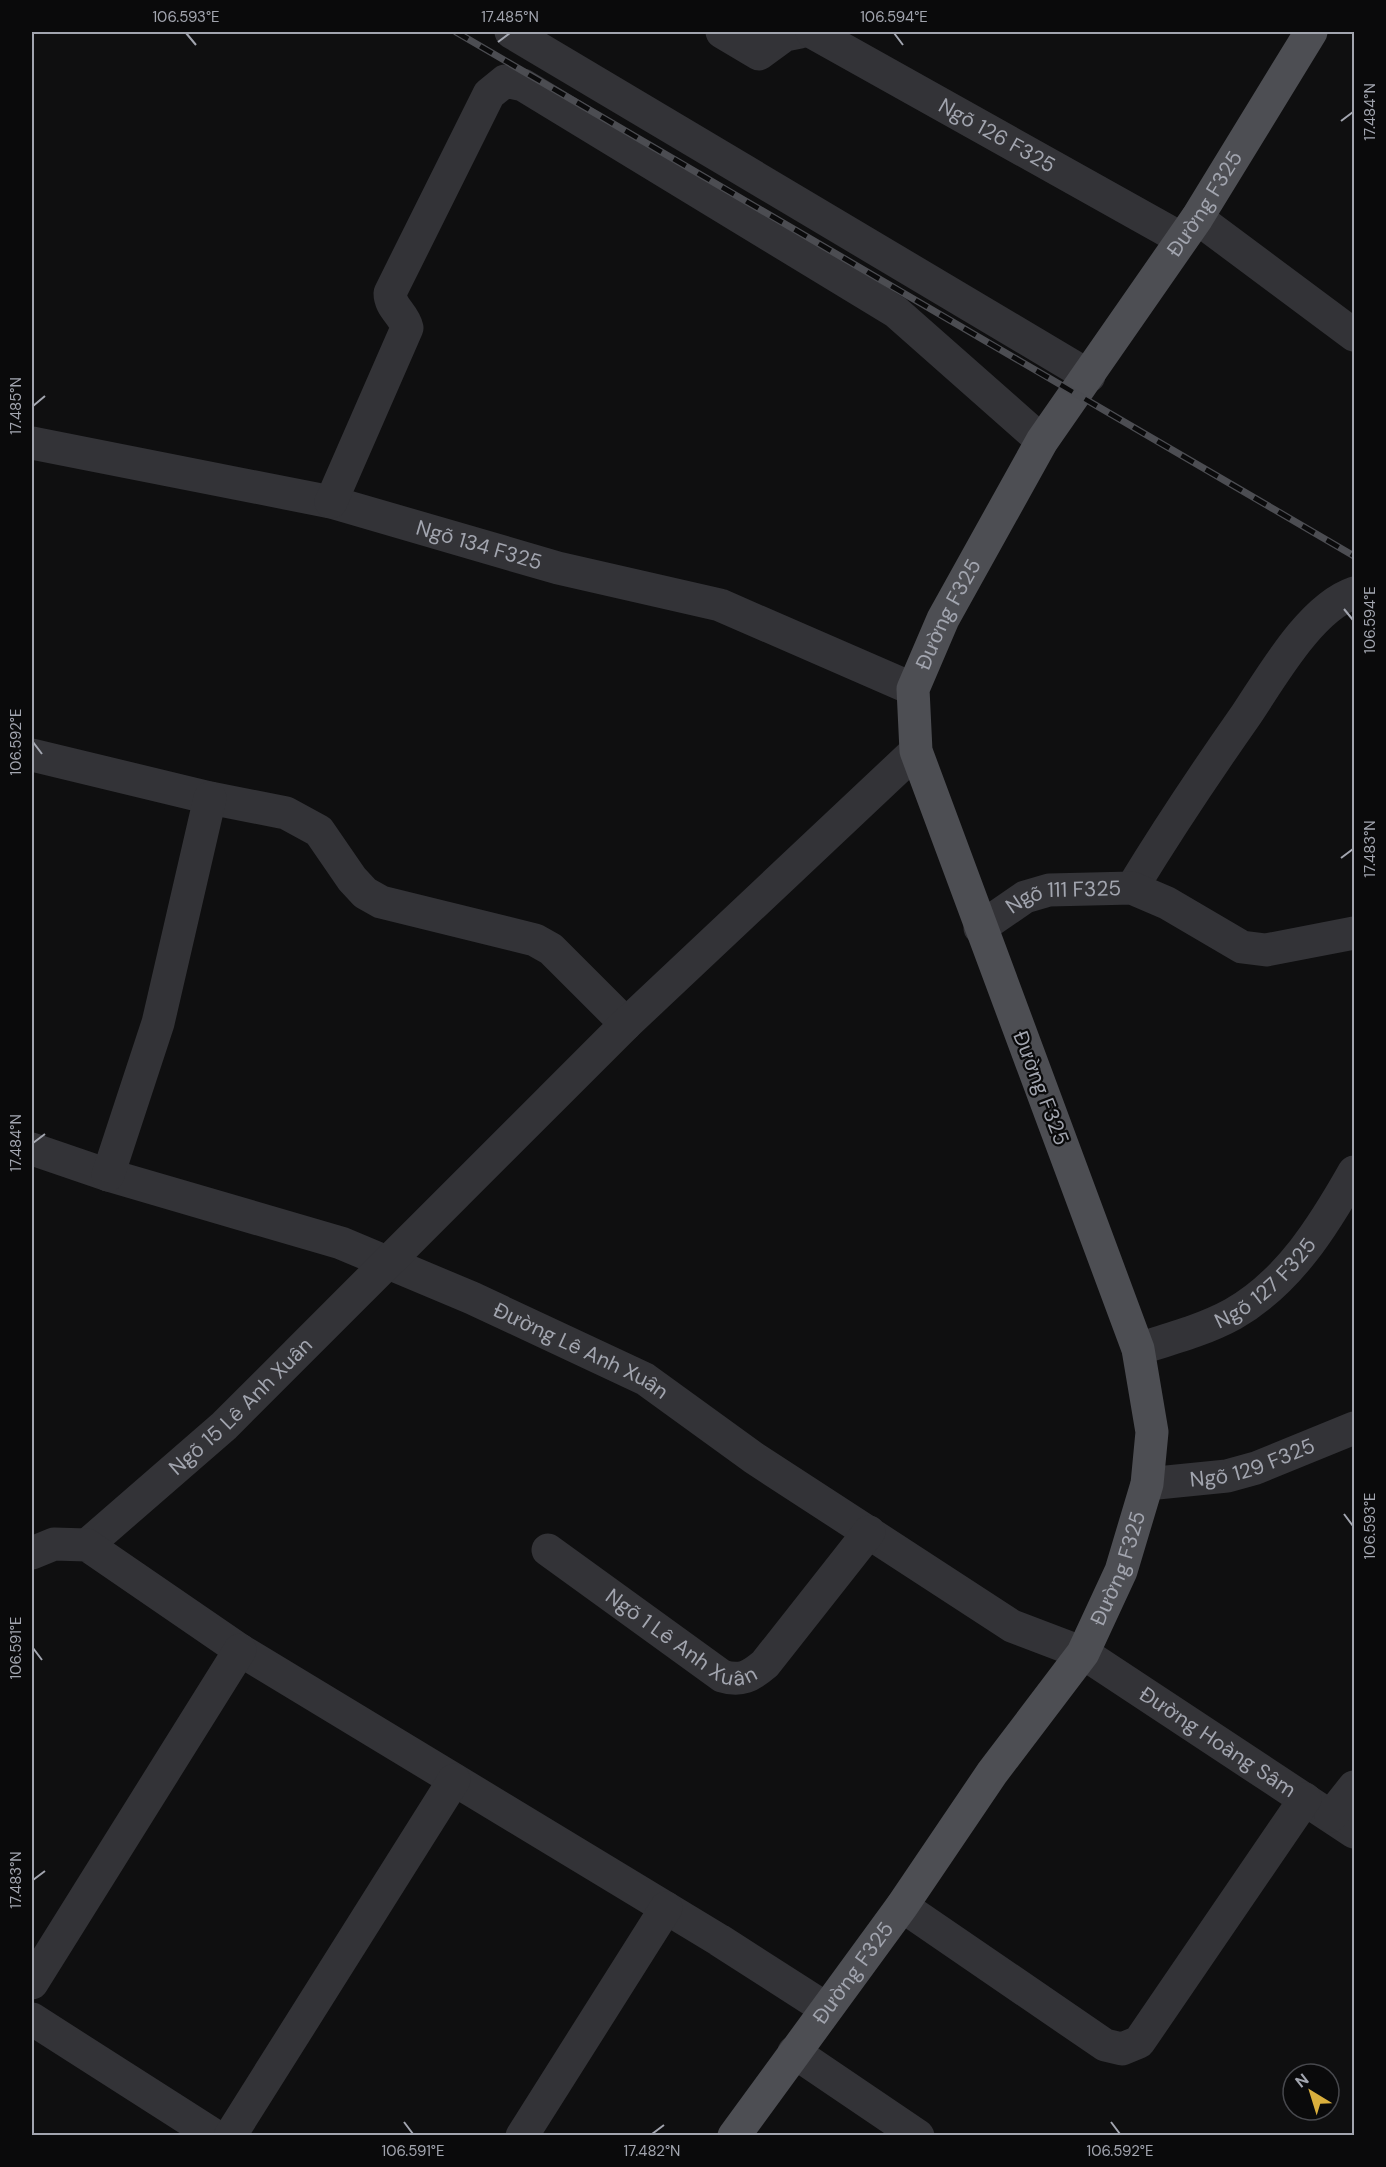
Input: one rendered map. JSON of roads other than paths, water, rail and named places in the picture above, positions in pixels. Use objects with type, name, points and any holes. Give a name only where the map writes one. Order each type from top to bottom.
[{"type":"main road","name":"Đường F325","points":[[734,2136],[825,2008],[902,1906],[993,1773],[1083,1653],[1121,1571],[1147,1484],[1152,1432],[1138,1349],[1111,1270],[915,751],[913,689],[943,619],[1042,441],[1190,229],[1311,32]]},
{"type":"street","points":[[512,32],[1089,376]]},
{"type":"street","points":[[722,32],[759,54],[785,35],[800,32]]},
{"type":"street","name":"Ngõ 126 F325","points":[[812,32],[1190,229],[1354,336]]},
{"type":"street","points":[[331,502],[407,328],[405,320],[390,302],[390,293],[489,94],[506,81],[523,85],[562,107],[896,312],[1042,441]]},
{"type":"street","name":"Ngõ 134 F325","points":[[32,443],[331,502],[558,567],[720,605],[913,689]]},
{"type":"street","points":[[1132,888],[1182,807],[1286,656],[1315,620],[1346,596],[1354,593]]},
{"type":"street","name":"Ngõ 15 Lê Anh Xuân","points":[[87,1545],[209,1440],[626,1024],[915,751]]},
{"type":"street","points":[[32,755],[210,798],[286,813],[319,831],[352,879],[365,893],[381,902],[535,940],[551,949],[626,1024]]},
{"type":"street","points":[[108,1176],[158,1023],[210,798]]},
{"type":"street","name":"Ngõ 111 F325","points":[[980,928],[1025,897],[1049,890],[1132,888],[1167,903],[1242,947],[1266,950],[1354,933]]},
{"type":"street","name":"Đường Lê Anh Xuân","points":[[32,1149],[108,1176],[341,1243],[389,1261],[645,1379],[754,1458],[1012,1626],[1083,1653]]},
{"type":"street","name":"Ngõ 127 F325","points":[[1138,1349],[1209,1326],[1235,1313],[1297,1258],[1350,1192]]},
{"type":"street","name":"Ngõ 129 F325","points":[[1147,1484],[1227,1476],[1256,1468],[1354,1428]]},
{"type":"street","name":"Ngõ 1 Lê Anh Xuân","points":[[548,1550],[722,1676],[735,1680],[752,1676],[765,1664],[869,1532]]},
{"type":"street","points":[[32,1553],[54,1544],[87,1545],[240,1650],[666,1908],[825,2008]]},
{"type":"street","points":[[32,1983],[240,1650]]},
{"type":"street","name":"Đường Hoàng Sâm","points":[[1083,1653],[1330,1816]]},
{"type":"street","points":[[230,2136],[454,1780]]},
{"type":"street","points":[[902,1906],[1106,2045],[1122,2049],[1139,2042],[1354,1787]]},
{"type":"street","points":[[522,2136],[666,1908]]},
{"type":"street","points":[[32,2019],[215,2136]]},
{"type":"street","points":[[794,2052],[918,2136]]},
{"type":"railway","points":[[456,32],[1354,556]]}]
